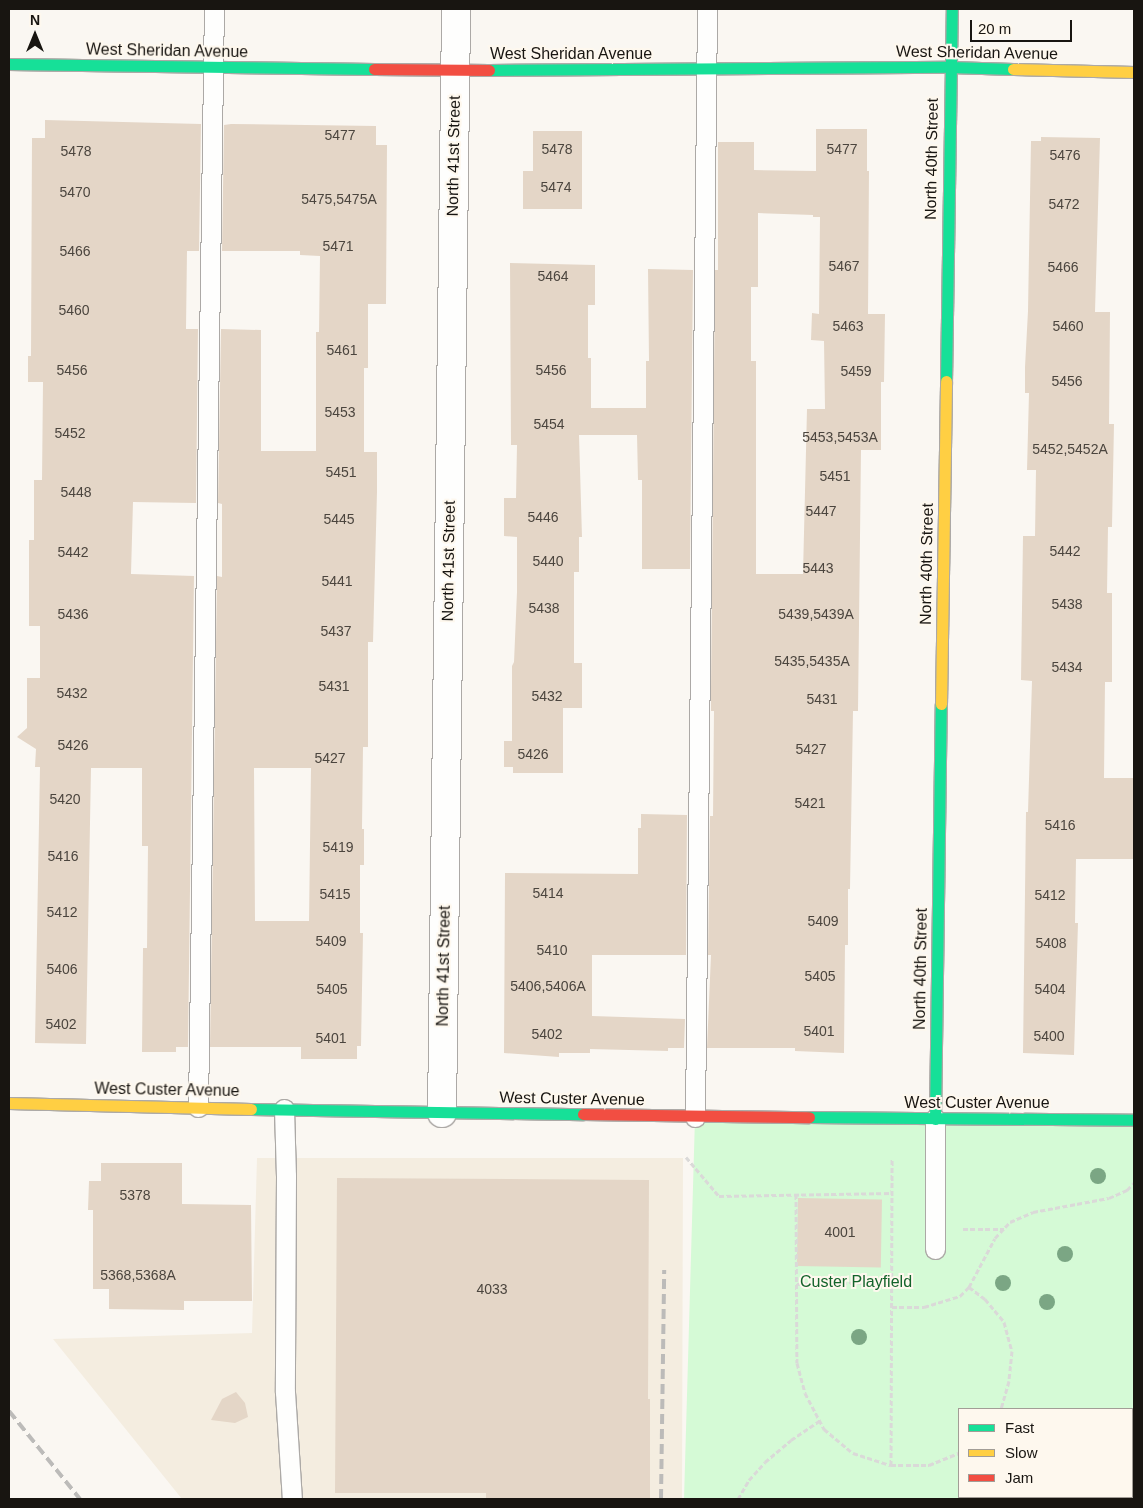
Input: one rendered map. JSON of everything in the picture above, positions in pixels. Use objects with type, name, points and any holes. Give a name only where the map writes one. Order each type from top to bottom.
[{"type":"street","name":"North 41st Street","points":[[442,1113],[456,9]]},
{"type":"street","name":"North 40th Street","points":[[935,1119],[952,9]]},
{"type":"street","name":"West Sheridan Avenue","points":[[9,64],[455,70],[707,70],[950,67],[1134,72]]},
{"type":"street","name":"West Custer Avenue","points":[[9,1103],[695,1117],[1134,1120]]},
{"type":"lane","points":[[198,1108],[214,9]]},
{"type":"lane","points":[[695,1117],[708,9]]},
{"type":"lane","points":[[284,1109],[286,1176],[285,1392],[292,1499]]},
{"type":"lane","points":[[935,1119],[935,1249]]},
{"type":"path","points":[[686,1157],[719,1196],[892,1193]]},
{"type":"path","points":[[891,1465],[892,1158]]},
{"type":"path","points":[[892,1307],[937,1305],[960,1296],[969,1287],[995,1238],[1010,1222],[1034,1212],[1109,1198],[1127,1190],[1134,1183]]},
{"type":"path","points":[[796,1194],[797,1363],[805,1393],[819,1421],[824,1429],[853,1453],[891,1465],[929,1465],[958,1453]]},
{"type":"path","points":[[976,1229],[1004,1229]]},
{"type":"path","points":[[797,1284],[892,1282]]},
{"type":"path","points":[[969,1287],[985,1299],[1004,1322],[1012,1351],[1009,1381],[1001,1408]]},
{"type":"path","points":[[738,1499],[749,1480],[765,1462],[791,1440],[819,1421]]},
{"type":"shaded area","points":[[257,1158],[683,1158],[682,1499],[182,1499],[53,1339],[252,1333]]},
{"type":"green space","name":"Custer Playfield","points":[[695,1117],[1134,1120],[1134,1499],[684,1499]]},
{"type":"building","points":[[45,120],[201,124],[199,251],[187,251],[186,329],[198,329],[196,503],[133,502],[131,574],[194,576],[188,1047],[176,1047],[176,1052],[142,1052],[143,948],[147,948],[148,846],[142,846],[142,768],[91,768],[86,1044],[35,1043],[40,767],[35,767],[36,749],[17,737],[27,728],[27,678],[40,678],[40,626],[29,626],[29,540],[34,540],[34,480],[42,480],[43,382],[28,382],[28,356],[31,356],[32,138],[45,138]]},
{"type":"building","points":[[224,125],[376,126],[376,145],[387,145],[386,304],[368,304],[368,368],[364,368],[364,452],[377,452],[377,492],[373,642],[368,642],[368,747],[363,747],[362,829],[364,829],[364,865],[360,865],[360,933],[363,933],[361,1046],[357,1046],[357,1059],[301,1059],[301,1047],[210,1047],[217,576],[222,577],[222,504],[218,503],[221,329],[261,330],[261,451],[316,451],[316,332],[319,332],[320,256],[300,255],[300,251],[222,251]],"holes":[[[254,768],[311,768],[309,921],[255,921]]]},
{"type":"building","points":[[816,129],[867,129],[867,171],[869,171],[868,314],[885,314],[884,382],[881,382],[881,450],[861,450],[858,711],[853,711],[850,889],[848,889],[848,945],[845,945],[844,1053],[795,1051],[795,1048],[707,1048],[711,955],[708,955],[710,816],[713,816],[714,711],[711,711],[711,689],[715,270],[718,270],[718,142],[754,142],[754,170],[816,171]],"holes":[[[758,213],[813,215],[813,217],[820,217],[819,314],[812,313],[811,340],[824,341],[825,409],[807,409],[803,574],[756,574],[756,361],[751,361],[751,287],[758,287]]]},
{"type":"building","points":[[533,131],[582,131],[582,209],[523,209],[523,171],[533,171]]},
{"type":"building","points":[[1041,137],[1100,138],[1095,312],[1110,312],[1109,424],[1114,424],[1112,527],[1108,527],[1107,593],[1112,593],[1112,682],[1105,682],[1104,778],[1134,778],[1134,859],[1076,859],[1075,923],[1078,923],[1074,1055],[1023,1053],[1026,812],[1028,812],[1032,681],[1021,680],[1023,536],[1035,536],[1036,470],[1027,470],[1029,393],[1025,393],[1025,367],[1028,311],[1031,141],[1041,141]]},
{"type":"building","points":[[510,263],[595,265],[595,305],[588,305],[588,358],[591,358],[591,408],[646,408],[646,361],[649,361],[648,269],[693,270],[690,569],[642,569],[642,480],[638,480],[637,435],[579,435],[582,537],[579,537],[579,572],[574,572],[574,663],[582,663],[582,708],[563,708],[563,773],[513,773],[513,767],[504,767],[504,741],[512,741],[512,666],[514,662],[517,592],[517,537],[504,536],[504,498],[516,498],[517,445],[511,445]]},
{"type":"building","points":[[641,814],[687,815],[686,955],[592,955],[592,1016],[685,1019],[684,1048],[668,1048],[668,1051],[590,1049],[590,1053],[559,1053],[559,1057],[504,1053],[505,873],[638,874],[638,828],[641,828]]},
{"type":"building","points":[[101,1163],[182,1163],[182,1204],[251,1205],[252,1301],[184,1301],[184,1310],[109,1309],[109,1289],[93,1289],[93,1210],[88,1210],[89,1181],[101,1181]]},
{"type":"building","points":[[337,1178],[649,1180],[648,1399],[650,1399],[650,1499],[486,1499],[486,1493],[335,1493]]},
{"type":"building","points":[[798,1198],[882,1199],[881,1267],[797,1266]]},
{"type":"building","points":[[236,1392],[245,1403],[248,1417],[235,1423],[211,1420],[222,1399]]},
{"type":"railway","points":[[661,1499],[664,1270]]},
{"type":"railway","points":[[9,1411],[80,1499]]},
{"type":"traffic: fast","points":[[946,381],[952,9]]},
{"type":"traffic: fast","points":[[9,64],[374,69]]},
{"type":"traffic: fast","points":[[489,70],[950,67],[1013,69]]},
{"type":"traffic: fast","points":[[935,1119],[941,704]]},
{"type":"traffic: fast","points":[[251,1109],[583,1114]]},
{"type":"traffic: fast","points":[[809,1117],[1134,1120]]},
{"type":"traffic: slow","points":[[1013,69],[1134,72]]},
{"type":"traffic: slow","points":[[941,704],[946,381]]},
{"type":"traffic: slow","points":[[9,1103],[251,1109]]},
{"type":"traffic: jam","points":[[374,69],[489,70]]},
{"type":"traffic: jam","points":[[583,1114],[809,1117]]}]
